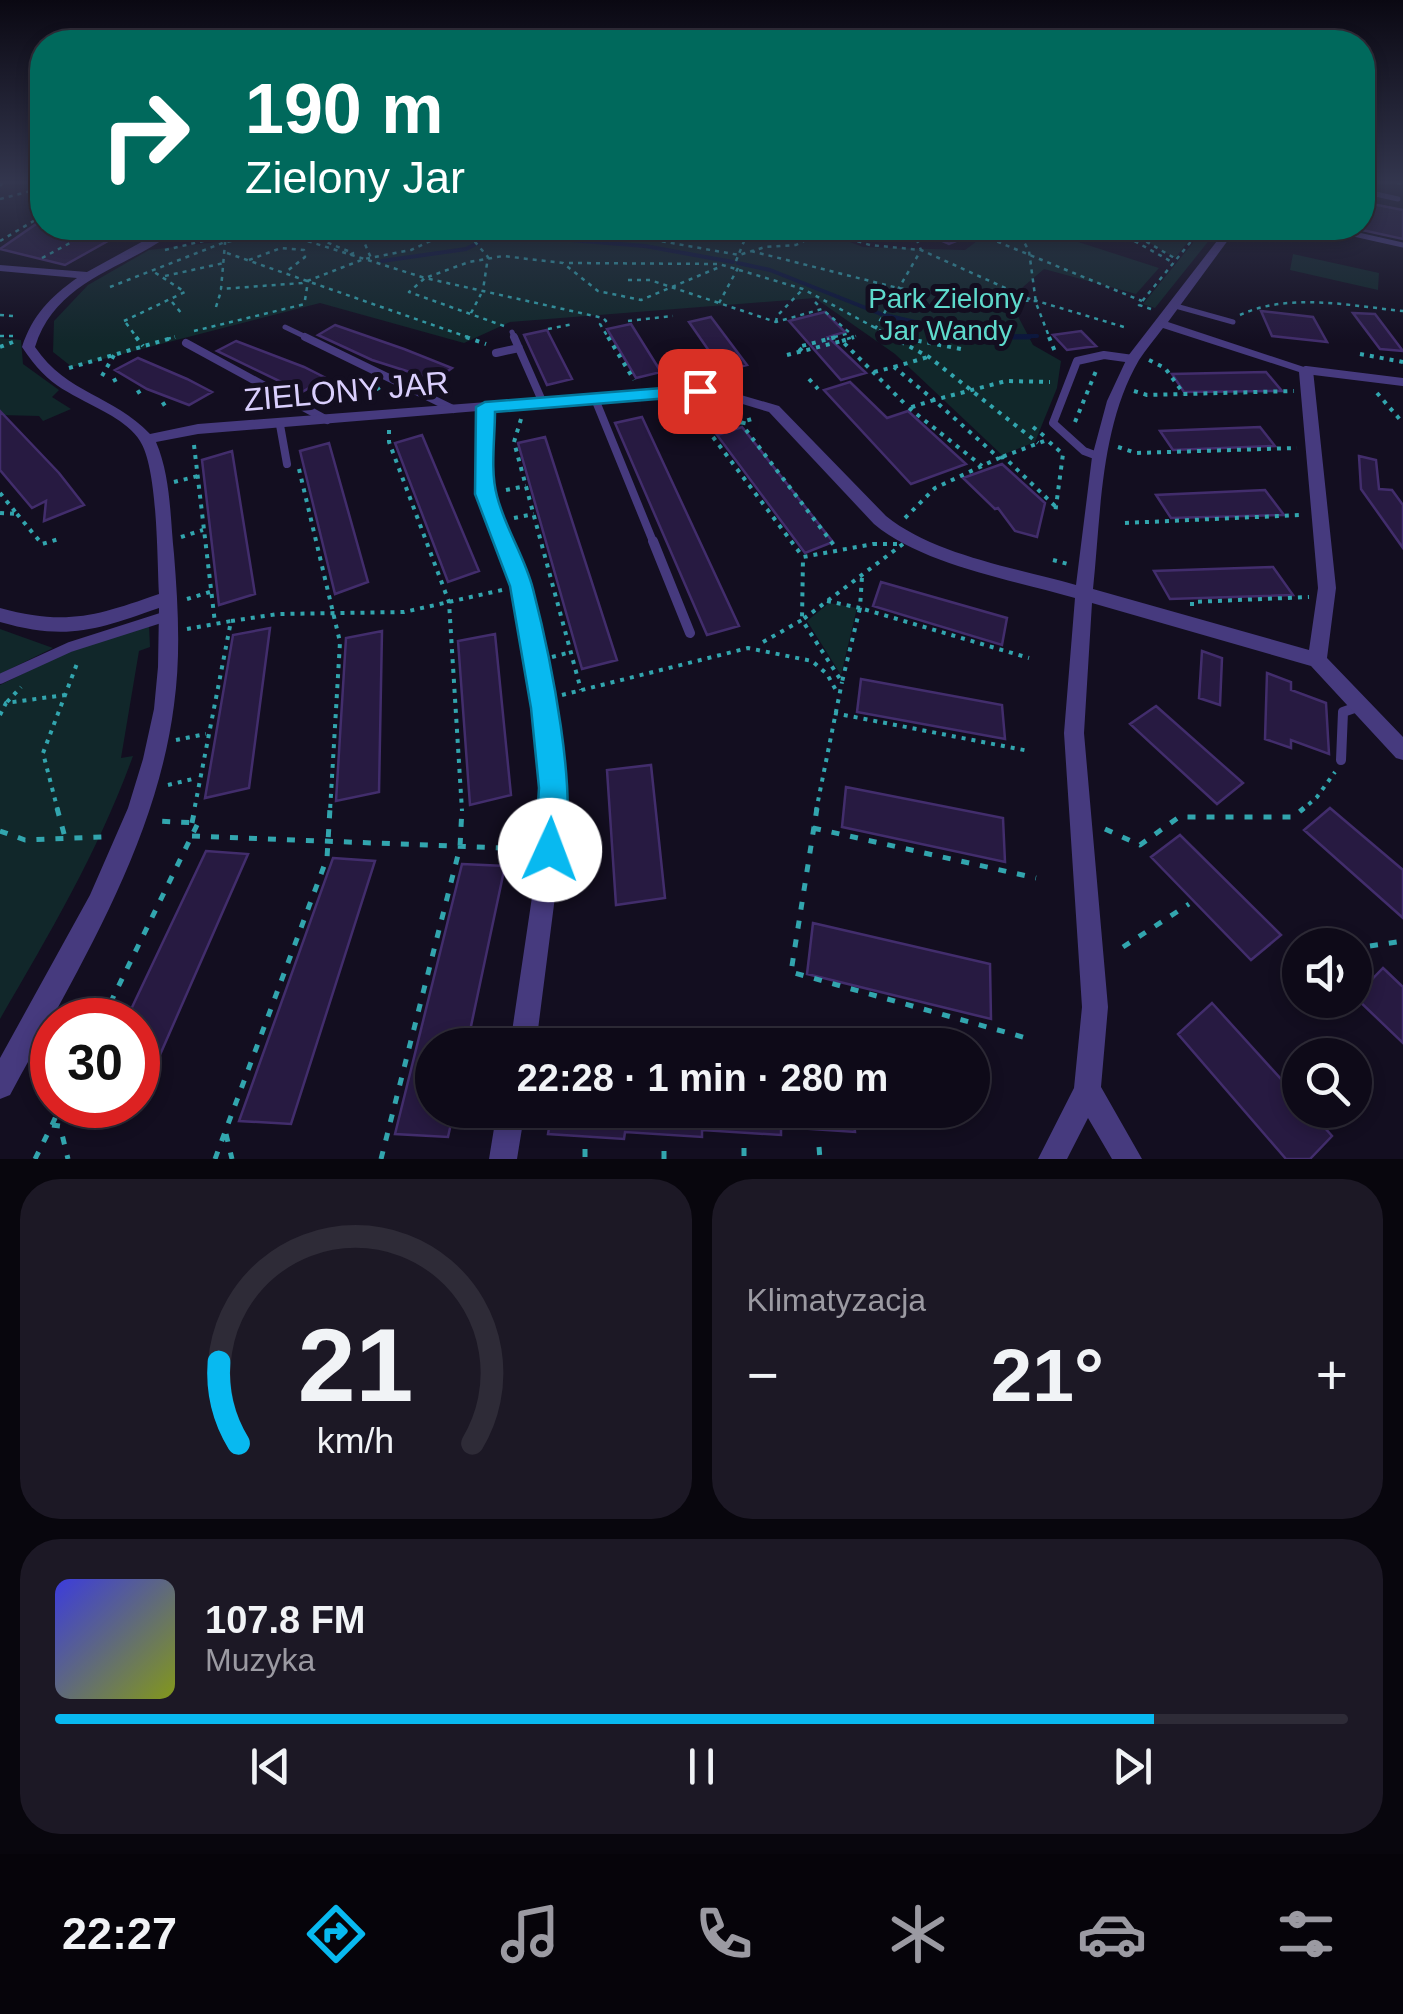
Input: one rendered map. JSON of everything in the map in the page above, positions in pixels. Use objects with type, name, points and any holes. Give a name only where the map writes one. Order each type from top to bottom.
[{"type":"street","points":[[0,1084],[59,978],[128,834],[156,749],[174,614],[162,503],[148,440],[118,414],[46,376],[28,348],[33,327],[63,294],[157,240]]},
{"type":"street","points":[[1052,1159],[1087,1090],[1094,1007],[1074,733],[1084,594],[1100,456],[1114,401],[1133,359],[1157,317],[1172,306],[1223,240]]},
{"type":"street","points":[[0,268],[90,276]]},
{"type":"street","points":[[1157,317],[1306,370],[1326,588],[1317,660],[1403,751]]},
{"type":"street","name":"ZIELONY JAR","points":[[148,440],[198,430],[700,391],[758,401],[786,420],[866,507],[898,535],[956,558],[1317,660]]},
{"type":"street","points":[[485,407],[486,494],[527,584],[553,788],[550,850],[525,1028]]},
{"type":"street","points":[[0,615],[30,625],[64,629],[174,614]]},
{"type":"street","points":[[1087,1090],[1128,1159]]},
{"type":"street","points":[[503,1159],[508,1128]]},
{"type":"lane","points":[[1375,238],[1403,245]]},
{"type":"lane","points":[[1172,306],[1233,322]]},
{"type":"lane","points":[[285,328],[454,410]]},
{"type":"lane","points":[[512,332],[544,402]]},
{"type":"lane","points":[[185,337],[330,421]]},
{"type":"lane","points":[[496,353],[519,348]]},
{"type":"lane","points":[[1100,456],[1069,440],[1052,423],[1077,361],[1104,355],[1133,359]]},
{"type":"lane","points":[[1306,370],[1403,382]]},
{"type":"lane","points":[[596,398],[690,633]]},
{"type":"lane","points":[[280,425],[287,464]]},
{"type":"lane","points":[[0,679],[70,647],[174,614]]},
{"type":"lane","points":[[1340,764],[1342,712],[1363,705]]},
{"type":"path","points":[[30,266],[77,240]]},
{"type":"path","points":[[161,252],[200,240]]},
{"type":"path","points":[[110,287],[226,242],[252,240]]},
{"type":"path","points":[[301,240],[425,278],[603,318],[606,321],[600,324],[638,386]]},
{"type":"path","points":[[321,240],[354,253],[350,255]]},
{"type":"path","points":[[363,240],[371,258]]},
{"type":"path","points":[[226,242],[221,290],[284,287],[433,240]]},
{"type":"path","points":[[471,240],[488,258]]},
{"type":"path","points":[[653,240],[738,256],[804,240]]},
{"type":"path","points":[[736,261],[745,240]]},
{"type":"path","points":[[853,240],[921,250],[1036,302],[1124,327]]},
{"type":"path","points":[[917,240],[921,250]]},
{"type":"path","points":[[994,240],[1142,301]]},
{"type":"path","points":[[1023,240],[1036,302],[1056,354]]},
{"type":"path","points":[[1134,240],[1175,261]]},
{"type":"path","points":[[1142,240],[1175,261]]},
{"type":"path","points":[[1157,317],[1139,305],[1192,240]]},
{"type":"path","points":[[249,260],[281,248],[304,250],[305,258],[286,272]]},
{"type":"path","points":[[874,330],[921,250]]},
{"type":"path","points":[[752,251],[898,288],[1036,302]]},
{"type":"path","points":[[227,253],[484,341],[496,353]]},
{"type":"path","points":[[512,332],[409,292],[425,278],[503,256],[563,263],[688,263],[738,268],[803,289],[929,356],[1038,443]]},
{"type":"path","points":[[470,313],[482,292],[488,258]]},
{"type":"path","points":[[162,277],[224,262]]},
{"type":"path","points":[[563,263],[590,287],[608,295],[641,300],[722,266]]},
{"type":"path","points":[[718,304],[738,268]]},
{"type":"path","points":[[142,346],[125,322],[182,296],[182,289],[151,270]]},
{"type":"path","points":[[628,280],[650,280],[776,322],[822,309],[850,332],[798,347],[802,351]]},
{"type":"path","points":[[46,376],[305,302],[308,281]]},
{"type":"path","points":[[776,322],[803,289]]},
{"type":"path","points":[[216,307],[221,291]]},
{"type":"path","points":[[172,302],[182,314]]},
{"type":"path","points":[[815,302],[820,306]]},
{"type":"path","points":[[1233,322],[1249,310],[1308,305],[1403,311]]},
{"type":"path","points":[[1249,310],[1254,318]]},
{"type":"path","points":[[0,315],[12,316]]},
{"type":"path","points":[[628,321],[672,316]]},
{"type":"path","points":[[548,328],[573,324]]},
{"type":"path","points":[[884,334],[966,350]]},
{"type":"path","points":[[0,336],[22,338]]},
{"type":"path","points":[[787,355],[856,336]]},
{"type":"path","points":[[842,340],[907,406]]},
{"type":"path","points":[[102,376],[114,354]]},
{"type":"path","points":[[1360,354],[1403,362]]},
{"type":"path","points":[[1055,514],[1064,454],[1084,395],[1104,355]]},
{"type":"path","points":[[874,372],[929,356]]},
{"type":"path","points":[[1150,360],[1165,368],[1184,394]]},
{"type":"path","points":[[894,367],[999,458]]},
{"type":"path","points":[[113,381],[121,377]]},
{"type":"path","points":[[808,379],[818,388]]},
{"type":"path","points":[[982,466],[909,408],[983,382],[1050,382]]},
{"type":"path","points":[[137,393],[144,388]]},
{"type":"path","points":[[1134,391],[1147,395],[1298,390]]},
{"type":"path","points":[[1375,390],[1403,423]]},
{"type":"path","points":[[162,405],[170,400]]},
{"type":"path","points":[[524,410],[514,442],[581,690]]},
{"type":"path","points":[[709,432],[765,416]]},
{"type":"path","points":[[698,418],[803,558],[802,620],[842,682]]},
{"type":"path","points":[[729,426],[732,419]]},
{"type":"path","points":[[381,1159],[460,847],[462,800],[449,602],[389,442],[390,421]]},
{"type":"path","points":[[744,422],[743,426],[836,548]]},
{"type":"path","points":[[1034,427],[1064,454]]},
{"type":"path","points":[[193,438],[215,624]]},
{"type":"path","points":[[906,518],[918,500],[933,488],[1047,440]]},
{"type":"path","points":[[1123,449],[1136,453],[1286,448]]},
{"type":"path","points":[[999,458],[1004,456],[1054,506]]},
{"type":"path","points":[[507,461],[518,459]]},
{"type":"path","points":[[215,1159],[327,858],[340,642],[299,467]]},
{"type":"path","points":[[182,480],[198,476]]},
{"type":"path","points":[[498,491],[526,486]]},
{"type":"path","points":[[0,493],[42,544],[58,539]]},
{"type":"path","points":[[0,513],[17,514]]},
{"type":"path","points":[[506,520],[534,514]]},
{"type":"path","points":[[1126,523],[1306,515]]},
{"type":"path","points":[[188,534],[204,530]]},
{"type":"path","points":[[762,642],[802,620],[903,544],[836,548],[803,558]]},
{"type":"path","points":[[532,550],[543,547]]},
{"type":"path","points":[[1053,560],[1070,565]]},
{"type":"path","points":[[862,574],[860,608],[834,713],[791,972],[1030,1039]]},
{"type":"path","points":[[174,614],[215,624],[278,614],[404,612],[552,577]]},
{"type":"path","points":[[195,597],[210,592]]},
{"type":"path","points":[[1193,611],[1192,602],[1309,596]]},
{"type":"path","points":[[827,601],[1030,658]]},
{"type":"path","points":[[544,617],[562,613]]},
{"type":"path","points":[[192,823],[231,621]]},
{"type":"path","points":[[557,696],[748,648],[812,661],[828,674],[838,694]]},
{"type":"path","points":[[66,841],[43,753],[82,652]]},
{"type":"path","points":[[552,658],[571,652]]},
{"type":"path","points":[[0,715],[26,680]]},
{"type":"path","points":[[6,702],[65,695]]},
{"type":"path","points":[[834,713],[1028,752]]},
{"type":"path","points":[[172,741],[208,733]]},
{"type":"path","points":[[1106,829],[1140,845],[1178,817],[1293,816],[1317,798],[1340,764]]},
{"type":"path","points":[[158,788],[200,778]]},
{"type":"path","points":[[113,998],[198,823],[149,820]]},
{"type":"path","points":[[813,828],[1036,878]]},
{"type":"path","points":[[0,831],[24,840],[66,841],[128,834]]},
{"type":"path","points":[[192,836],[510,848]]},
{"type":"path","points":[[572,839],[599,838]]},
{"type":"path","points":[[1123,947],[1190,904]]},
{"type":"path","points":[[1372,946],[1403,941]]},
{"type":"path","points":[[35,1159],[50,1128]]},
{"type":"path","points":[[60,1128],[68,1159]]},
{"type":"path","points":[[226,1134],[232,1159]]},
{"type":"path","points":[[819,1147],[820,1159]]},
{"type":"path","points":[[744,1148],[744,1159]]},
{"type":"path","points":[[584,1159],[585,1149]]},
{"type":"green space","name":"Park Zielony Jar Wandy","points":[[233,240],[845,240],[863,247],[965,250],[979,240],[1072,240],[1159,268],[1136,294],[1044,269],[1009,299],[1033,345],[1061,361],[1057,388],[1035,442],[1002,455],[895,354],[815,298],[510,322],[464,343],[320,303],[72,367],[53,352],[54,321],[88,285],[149,250]]},
{"type":"green space","points":[[1145,240],[1189,240],[1175,258]]},
{"type":"green space","points":[[1195,240],[1209,240],[1155,308],[1143,304]]},
{"type":"green space","points":[[1293,254],[1379,273],[1378,290],[1290,270]]},
{"type":"green space","points":[[0,338],[21,340],[23,364],[59,390],[52,397],[71,409],[43,421],[39,416],[0,415]]},
{"type":"green space","points":[[829,603],[857,608],[841,675],[807,621]]},
{"type":"green space","points":[[149,625],[150,647],[139,651],[121,758],[133,756],[120,791],[55,923],[0,1019],[0,685],[65,653]]},
{"type":"green space","points":[[0,629],[53,648],[0,674]]},
{"type":"building","points":[[19,236],[30,236],[30,240],[110,240],[65,265],[0,249]]},
{"type":"building","points":[[1261,311],[1313,317],[1327,342],[1272,336]]},
{"type":"building","points":[[825,312],[845,332],[828,337],[866,373],[841,380],[789,321]]},
{"type":"building","points":[[1353,313],[1375,314],[1403,351],[1380,349]]},
{"type":"building","points":[[711,317],[747,365],[723,371],[689,322]]},
{"type":"building","points":[[631,324],[661,372],[636,378],[607,329]]},
{"type":"building","points":[[335,325],[452,368],[435,380],[372,360],[318,335]]},
{"type":"building","points":[[547,330],[572,379],[547,385],[524,335]]},
{"type":"building","points":[[1081,331],[1096,346],[1067,350],[1053,335]]},
{"type":"building","points":[[236,341],[326,378],[302,392],[217,351]]},
{"type":"building","points":[[138,358],[212,392],[189,405],[147,389],[115,370]]},
{"type":"building","points":[[1266,372],[1282,391],[1184,392],[1172,374]]},
{"type":"building","points":[[850,382],[887,418],[908,411],[966,464],[911,484],[824,390]]},
{"type":"building","points":[[0,411],[84,505],[44,521],[46,501],[32,508],[0,470]]},
{"type":"building","points":[[642,417],[739,626],[707,635],[615,423]]},
{"type":"building","points":[[742,427],[833,542],[805,553],[717,435]]},
{"type":"building","points":[[1260,427],[1275,446],[1173,450],[1160,431]]},
{"type":"building","points":[[422,435],[479,571],[448,582],[395,443]]},
{"type":"building","points":[[545,437],[617,660],[582,669],[518,443]]},
{"type":"building","points":[[329,443],[368,582],[335,594],[300,451]]},
{"type":"building","points":[[232,451],[255,594],[219,605],[202,460]]},
{"type":"building","points":[[1359,456],[1376,460],[1379,489],[1392,490],[1403,505],[1403,548],[1361,489]]},
{"type":"building","points":[[1002,464],[1045,503],[1037,537],[1015,531],[998,508],[963,478]]},
{"type":"building","points":[[1265,490],[1284,515],[1171,518],[1156,495]]},
{"type":"building","points":[[1273,567],[1293,595],[1170,599],[1154,571]]},
{"type":"building","points":[[881,582],[1007,618],[1002,645],[873,606]]},
{"type":"building","points":[[270,628],[249,788],[205,798],[233,635]]},
{"type":"building","points":[[382,631],[379,792],[336,801],[346,638]]},
{"type":"building","points":[[495,634],[511,795],[470,805],[458,641]]},
{"type":"building","points":[[1202,651],[1222,658],[1220,705],[1199,698]]},
{"type":"building","points":[[1267,673],[1291,682],[1291,690],[1326,703],[1329,754],[1291,740],[1291,748],[1265,739]]},
{"type":"building","points":[[861,679],[1002,705],[1005,739],[857,712]]},
{"type":"building","points":[[1156,706],[1243,783],[1217,804],[1130,724]]},
{"type":"building","points":[[651,765],[665,898],[616,905],[607,770]]},
{"type":"building","points":[[846,787],[1003,818],[1005,862],[842,827]]},
{"type":"building","points":[[1330,808],[1403,870],[1403,918],[1304,830]]},
{"type":"building","points":[[1180,835],[1281,935],[1251,960],[1151,857]]},
{"type":"building","points":[[206,851],[248,854],[160,1055],[160,998],[136,998]]},
{"type":"building","points":[[333,858],[375,861],[291,1124],[239,1121]]},
{"type":"building","points":[[462,864],[505,866],[471,1028],[421,1028]]},
{"type":"building","points":[[813,923],[990,964],[991,1019],[807,974]]},
{"type":"building","points":[[1383,968],[1403,987],[1403,1043],[1372,1013],[1372,979]]},
{"type":"building","points":[[1212,1003],[1282,1080],[1282,1128],[1325,1128],[1332,1136],[1310,1159],[1286,1159],[1178,1034]]},
{"type":"building","points":[[415,1053],[415,1128],[450,1128],[448,1137],[395,1134]]},
{"type":"building","points":[[549,1128],[781,1128],[781,1135],[702,1130],[702,1137],[625,1132],[624,1139],[548,1134]]},
{"type":"building","points":[[796,1128],[855,1128],[855,1132]]},
{"type":"waterway","points":[[570,240],[645,246],[733,262]]},
{"type":"waterway","points":[[382,261],[466,249],[478,243]]},
{"type":"waterway","points":[[738,263],[770,270],[881,314]]},
{"type":"waterway","points":[[885,315],[979,337],[1037,336]]},
{"type":"waterway","points":[[983,337],[1029,337]]},
{"type":"route","points":[[550,850],[553,788],[544,708],[521,586],[486,494],[485,407],[700,391]]}]
